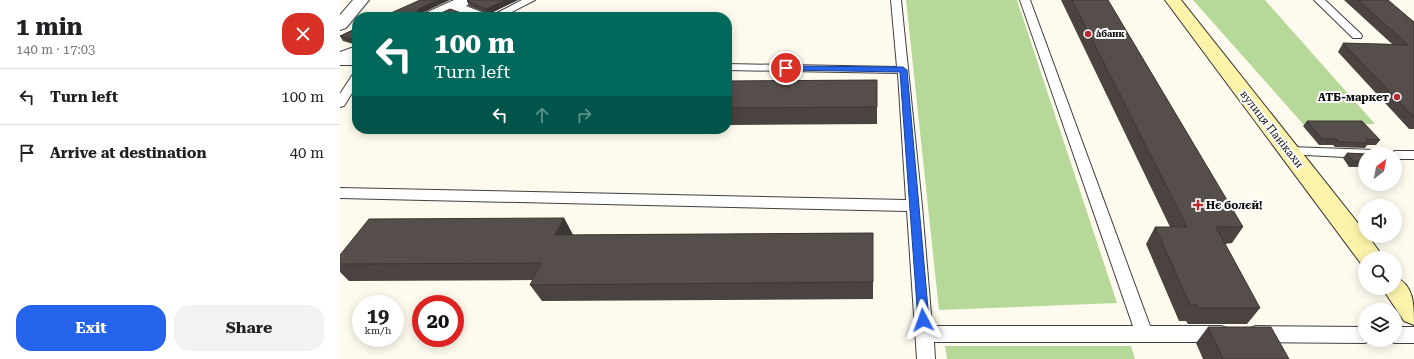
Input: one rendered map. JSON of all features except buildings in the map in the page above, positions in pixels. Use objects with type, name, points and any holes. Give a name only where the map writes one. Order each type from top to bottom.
[{"type":"street","points":[[340,25],[361,0]]},
{"type":"street","name":"вулиця Панікахи","points":[[1173,0],[1367,251]]},
{"type":"street","points":[[440,12],[459,3],[473,12]]},
{"type":"street","points":[[340,59],[352,53]]},
{"type":"street","points":[[1400,295],[1414,313]]},
{"type":"lane","points":[[505,12],[530,0]]},
{"type":"lane","points":[[896,0],[915,206],[926,359]]},
{"type":"lane","points":[[1026,0],[1144,333]]},
{"type":"lane","points":[[1319,0],[1357,36]]},
{"type":"lane","points":[[340,62],[352,62]]},
{"type":"lane","points":[[732,67],[903,70]]},
{"type":"lane","points":[[340,103],[352,84]]},
{"type":"lane","points":[[1290,151],[1358,153]]},
{"type":"lane","points":[[1402,155],[1414,155]]},
{"type":"lane","points":[[340,193],[915,206]]},
{"type":"lane","points":[[924,334],[1144,333],[1358,335]]},
{"type":"lane","points":[[1402,335],[1414,335]]},
{"type":"green space","points":[[906,0],[1017,0],[1117,303],[939,310]]},
{"type":"green space","points":[[1193,0],[1265,0],[1375,124],[1303,124]]},
{"type":"green space","points":[[945,346],[1131,346],[1135,359],[947,359]]},
{"type":"place","name":"а̀банк","points":[[1088,34]]},
{"type":"place","name":"АТБ-маркет","points":[[1397,97]]},
{"type":"place","name":"Нє болєй!","points":[[1198,205]]},
{"type":"route","points":[[786,68],[903,70],[923,320]]}]
